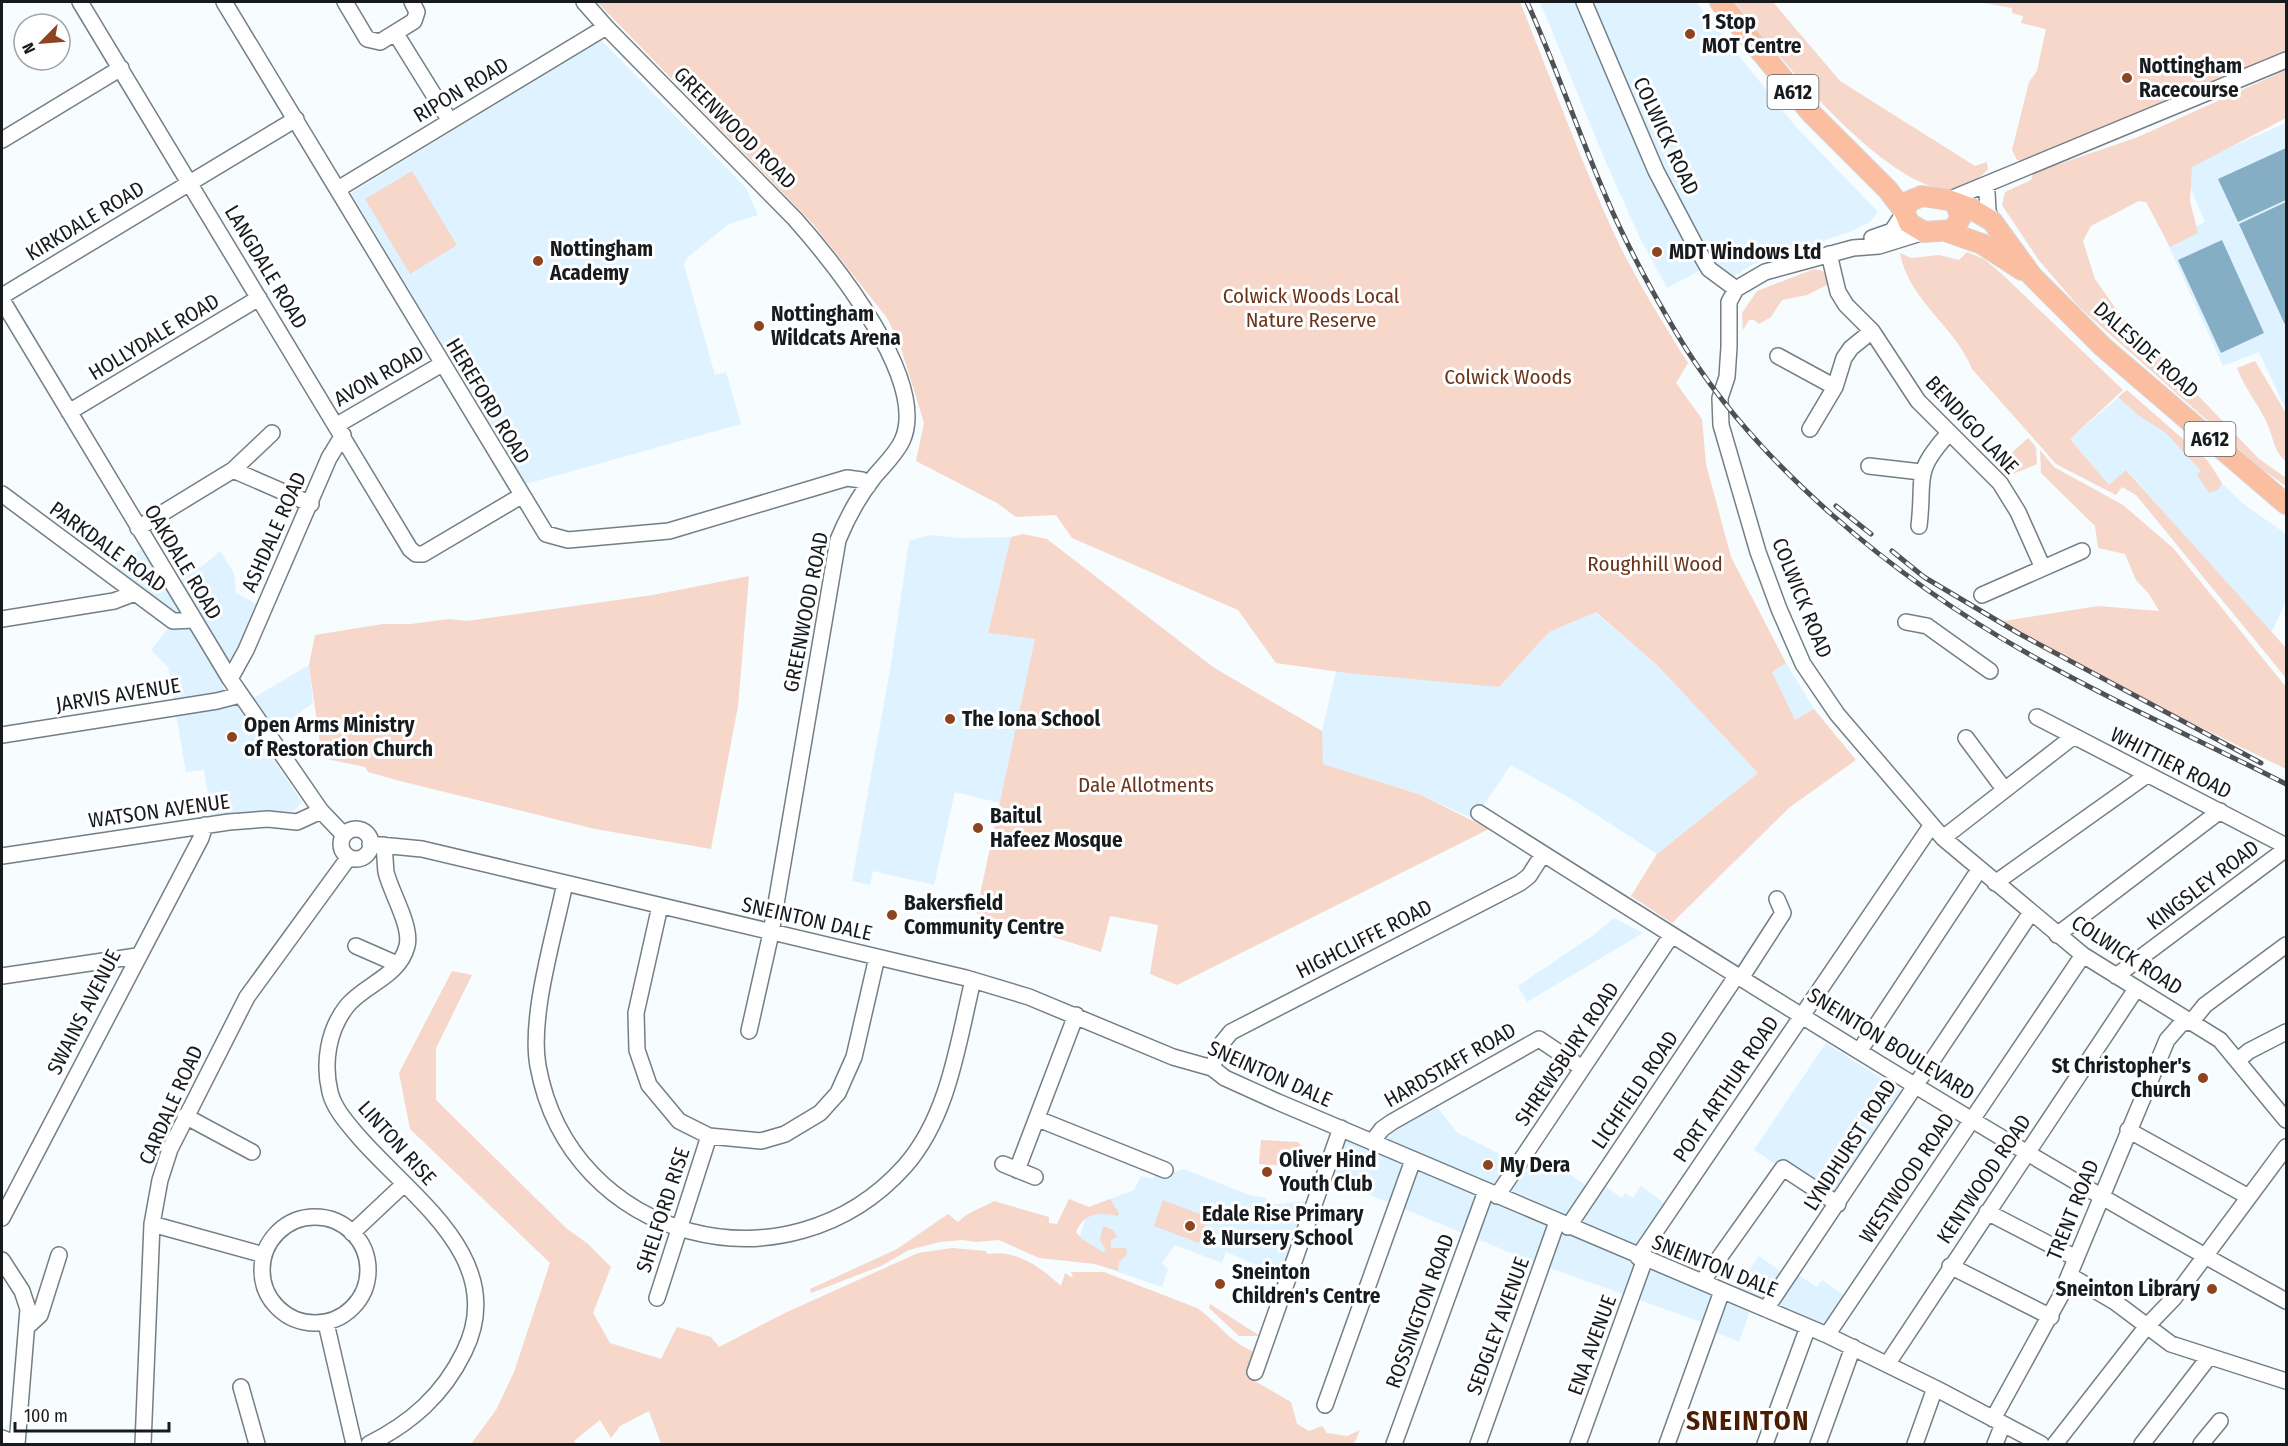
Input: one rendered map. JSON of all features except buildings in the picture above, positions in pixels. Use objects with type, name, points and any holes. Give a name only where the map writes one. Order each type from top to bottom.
[{"type":"main road","name":"A612","points":[[1720,2],[1811,113],[1875,175],[1904,212]]},
{"type":"main road","name":"A612","points":[[1875,175],[1922,196]]},
{"type":"main road","points":[[1922,196],[1957,212],[1924,232],[1909,223],[1904,212],[1910,201],[1922,196]]},
{"type":"main road","name":"DALESIDE ROAD","points":[[1957,212],[1992,221],[2032,276],[2103,347],[2286,504]]},
{"type":"main road","name":"DALESIDE ROAD","points":[[1957,212],[1982,244],[2032,276]]},
{"type":"street","name":"LANGDALE ROAD","points":[[80,2],[410,549],[416,554],[423,554],[521,496]]},
{"type":"street","name":"HEREFORD ROAD","points":[[224,2],[546,534],[568,540],[669,531],[847,478],[862,480],[868,486]]},
{"type":"street","points":[[345,2],[368,39],[380,42],[414,21],[417,12],[412,2]]},
{"type":"street","name":"GREENWOOD ROAD","points":[[584,2],[795,219],[823,252],[873,321],[896,373],[907,416],[901,444],[868,486],[845,523],[836,550],[771,933],[749,1031]]},
{"type":"street","name":"COLWICK ROAD","points":[[1584,2],[1656,171],[1709,268],[1736,289],[1728,311],[1727,377],[1720,398],[1720,418],[1765,573],[1795,648],[1813,680],[1856,738],[1942,838],[2030,914],[2083,955],[2192,1021],[2220,1041],[2286,1120]]},
{"type":"street","name":"RIPON ROAD","points":[[338,189],[606,27]]},
{"type":"street","points":[[396,33],[450,121]]},
{"type":"street","points":[[1957,212],[1999,180],[2286,60]]},
{"type":"street","points":[[2,140],[121,68]]},
{"type":"street","name":"KIRKDALE ROAD","points":[[2,298],[296,119]]},
{"type":"street","points":[[1957,212],[1987,193],[1999,180]]},
{"type":"street","points":[[1987,193],[1988,211],[1992,221]]},
{"type":"street","points":[[1736,289],[1765,272],[1853,248],[1892,231],[1904,212]]},
{"type":"street","points":[[1853,248],[1879,246],[1924,232]]},
{"type":"street","name":"BENDIGO LANE","points":[[1829,254],[1840,297],[1872,331],[1912,394],[1949,433],[1970,451],[2005,490],[2018,512],[2043,568]]},
{"type":"street","name":"OAKDALE ROAD","points":[[2,298],[240,695],[321,811],[344,835]]},
{"type":"street","name":"HOLLYDALE ROAD","points":[[69,412],[259,298]]},
{"type":"street","points":[[1817,424],[1835,387],[1844,358],[1851,348],[1872,331]]},
{"type":"street","points":[[1783,363],[1835,387]]},
{"type":"street","name":"AVON ROAD","points":[[340,430],[442,364]]},
{"type":"street","name":"ASHDALE ROAD","points":[[230,679],[246,650],[340,430]]},
{"type":"street","points":[[138,528],[233,470],[272,433]]},
{"type":"street","points":[[1924,518],[1921,472],[1926,460],[1949,433]]},
{"type":"street","points":[[233,470],[310,504]]},
{"type":"street","points":[[1875,472],[1921,472]]},
{"type":"street","name":"PARKDALE ROAD","points":[[2,494],[173,621],[194,620]]},
{"type":"street","points":[[1987,588],[2043,568],[2070,564],[2082,551]]},
{"type":"street","points":[[2,619],[114,601],[135,594]]},
{"type":"street","points":[[1906,622],[1927,626],[1990,670]]},
{"type":"street","name":"JARVIS AVENUE","points":[[2,735],[217,702],[240,695]]},
{"type":"street","name":"WHITTIER ROAD","points":[[2037,717],[2286,847]]},
{"type":"street","points":[[1942,838],[2074,736]]},
{"type":"street","points":[[1966,738],[2004,789]]},
{"type":"street","points":[[1995,884],[2147,775]]},
{"type":"street","name":"WATSON AVENUE","points":[[2,856],[205,825],[260,819],[297,822],[321,811]]},
{"type":"street","points":[[2057,935],[2220,811]]},
{"type":"street","name":"SNEINTON BOULEVARD","points":[[1479,813],[1671,936],[1971,1118],[2286,1301]]},
{"type":"street","name":"SWAINS AVENUE","points":[[2,1218],[137,956],[201,838],[205,825]]},
{"type":"street","name":"PORT ARTHUR ROAD","points":[[1642,1258],[1802,1014],[1931,826]]},
{"type":"street","name":"SNEINTON DALE","points":[[344,835],[351,830],[360,830],[377,844],[422,849],[973,980],[1029,997],[1173,1057],[1212,1068],[1233,1082],[1491,1194],[1809,1327],[1888,1364],[2041,1444]]},
{"type":"street","points":[[344,835],[342,850],[349,857],[361,858],[377,844]]},
{"type":"street","name":"LINTON RISE","points":[[369,1444],[397,1430],[429,1405],[453,1375],[469,1342],[476,1301],[468,1261],[442,1222],[404,1185],[342,1117],[330,1093],[328,1042],[347,1006],[388,975],[407,945],[406,932],[377,844]]},
{"type":"street","name":"KINGSLEY ROAD","points":[[2116,976],[2286,847]]},
{"type":"street","name":"HIGHCLIFFE ROAD","points":[[1212,1068],[1222,1042],[1231,1032],[1520,883],[1529,876],[1543,854]]},
{"type":"street","name":"CARDALE ROAD","points":[[143,1444],[152,1224],[160,1180],[170,1149],[253,987],[349,857]]},
{"type":"street","points":[[1860,1050],[1979,870]]},
{"type":"street","points":[[566,883],[538,1011],[537,1063],[543,1090],[554,1120],[574,1154],[603,1186],[642,1214],[681,1230],[729,1239],[773,1238],[818,1226],[869,1200],[906,1164],[931,1125],[950,1080],[973,980]]},
{"type":"street","name":"LICHFIELD ROAD","points":[[1563,1225],[1778,924],[1783,913],[1777,898]]},
{"type":"street","points":[[660,906],[636,1013],[637,1050],[649,1085],[679,1121],[709,1136],[761,1140],[785,1134],[820,1113],[838,1093],[854,1057],[877,957]]},
{"type":"street","name":"LYNDHURST ROAD","points":[[1766,1309],[2030,914]]},
{"type":"street","name":"SHREWSBURY ROAD","points":[[1491,1194],[1582,1068],[1671,936]]},
{"type":"street","name":"TRENT ROAD","points":[[1995,1444],[1998,1422],[2070,1275],[2167,1040],[2181,1024],[2192,1021],[2205,1005],[2286,945]]},
{"type":"street","points":[[356,946],[397,964]]},
{"type":"street","name":"WESTWOOD ROAD","points":[[1827,1335],[1971,1118],[2083,955]]},
{"type":"street","points":[[2,976],[137,956]]},
{"type":"street","name":"KENTWOOD ROAD","points":[[1888,1364],[1950,1266],[2136,988]]},
{"type":"street","points":[[1035,1177],[1010,1167],[1038,1119],[1076,1015]]},
{"type":"street","points":[[2238,1060],[2286,1032]]},
{"type":"street","name":"HARDSTAFF ROAD","points":[[1372,1142],[1382,1129],[1392,1122],[1539,1039],[1582,1068]]},
{"type":"street","points":[[185,1116],[252,1152]]},
{"type":"street","points":[[1038,1119],[1155,1170]]},
{"type":"street","points":[[1255,1371],[1341,1128]]},
{"type":"street","points":[[2128,1130],[2247,1197]]},
{"type":"street","name":"SHELFORD RISE","points":[[657,1298],[681,1230],[709,1136]]},
{"type":"street","points":[[2055,1444],[2147,1326],[2174,1298],[2286,1147]]},
{"type":"street","points":[[1325,1405],[1413,1160]]},
{"type":"street","points":[[1702,1282],[1783,1168],[1838,1204]]},
{"type":"street","points":[[352,1233],[404,1185]]},
{"type":"street","name":"ROSSINGTON ROAD","points":[[1394,1444],[1491,1194]]},
{"type":"street","points":[[1987,1212],[2076,1258]]},
{"type":"street","points":[[302,1219],[329,1219],[352,1233],[366,1257],[366,1286],[351,1310],[326,1323],[299,1321],[276,1307],[263,1282],[264,1255],[278,1232],[302,1219]]},
{"type":"street","points":[[152,1224],[264,1255]]},
{"type":"street","name":"SEDGLEY AVENUE","points":[[1478,1444],[1563,1225]]},
{"type":"street","points":[[28,1326],[40,1315],[59,1256]]},
{"type":"street","name":"ENA AVENUE","points":[[1578,1444],[1642,1258]]},
{"type":"street","points":[[2,1260],[22,1291],[28,1309],[17,1444],[2,1438]]},
{"type":"street","points":[[1950,1266],[2051,1317]]},
{"type":"street","points":[[2070,1275],[2115,1302],[2171,1344],[2286,1381]]},
{"type":"street","points":[[1667,1444],[1722,1291]]},
{"type":"street","points":[[326,1323],[354,1444]]},
{"type":"street","points":[[1765,1444],[1809,1327]]},
{"type":"street","points":[[1818,1444],[1853,1347]]},
{"type":"street","points":[[2142,1444],[2209,1357]]},
{"type":"street","points":[[241,1387],[257,1444]]},
{"type":"street","points":[[1915,1444],[1935,1388]]},
{"type":"street","points":[[2201,1444],[2220,1421]]},
{"type":"shaded area","points":[[1540,2],[1696,2],[1796,127],[1878,212],[1870,222],[1852,231],[1752,265],[1726,281],[1711,281],[1701,270],[1667,288],[1640,238],[1607,165]]},
{"type":"shaded area","name":"Nottingham Academy","points":[[601,40],[746,188],[758,215],[729,224],[688,257],[684,265],[715,375],[726,372],[741,424],[526,484],[351,193]]},
{"type":"shaded area","points":[[2286,123],[2286,410],[2259,352],[2223,366],[2166,240],[2205,222],[2182,168]]},
{"type":"shaded area","points":[[2127,390],[2241,502],[2286,534],[2286,602],[2271,633],[2127,470],[2109,485],[2070,439]]},
{"type":"shaded area","name":"The Iona School","points":[[929,535],[960,538],[1011,537],[988,633],[1036,639],[1000,803],[955,792],[934,885],[873,871],[870,885],[852,881],[891,664],[909,541]]},
{"type":"shaded area","points":[[142,549],[167,587],[204,565],[220,551],[234,573],[236,593],[257,604],[222,685],[238,707],[309,665],[313,703],[261,741],[302,802],[293,812],[212,819],[204,770],[186,772],[168,667],[151,650],[170,626],[171,610],[113,566]]},
{"type":"shaded area","points":[[1595,612],[1658,666],[1758,773],[1657,854],[1575,801],[1511,765],[1474,819],[1421,795],[1322,764],[1322,731],[1336,671],[1499,686],[1549,632]]},
{"type":"shaded area","points":[[1786,663],[1814,709],[1795,720],[1771,672]]},
{"type":"shaded area","points":[[1614,918],[1643,933],[1527,1002],[1518,986],[1595,934]]},
{"type":"shaded area","points":[[1826,1043],[1901,1091],[1833,1194],[1781,1160],[1777,1165],[1754,1150]]},
{"type":"shaded area","points":[[1437,1107],[1458,1133],[1526,1167],[1532,1159],[1558,1174],[1562,1169],[1594,1191],[1600,1183],[1622,1198],[1625,1193],[1633,1198],[1641,1186],[1667,1205],[1640,1247],[1737,1288],[1759,1256],[1793,1280],[1797,1274],[1817,1287],[1822,1280],[1844,1295],[1823,1327],[1755,1297],[1739,1342],[1701,1326],[1701,1322],[1536,1263],[1331,1179],[1345,1137],[1371,1145]]},
{"type":"shaded area","name":"Edale Rise Primary & Nursery School","points":[[1184,1169],[1249,1195],[1266,1198],[1268,1205],[1306,1201],[1280,1275],[1226,1252],[1222,1263],[1175,1245],[1162,1263],[1168,1269],[1162,1287],[1095,1264],[1072,1261],[1089,1207],[1134,1190],[1141,1176],[1152,1179],[1156,1174],[1163,1175]]},
{"type":"green space","name":"Colwick Woods Local Nature Reserve","points":[[597,2],[1520,2],[1617,240],[1642,287],[1688,363],[1676,383],[1702,419],[1706,464],[1731,557],[1786,663],[1772,672],[1795,720],[1814,709],[1856,760],[1790,807],[1672,923],[1631,896],[1657,854],[1758,773],[1658,666],[1596,612],[1549,632],[1499,687],[1347,673],[1276,663],[1238,610],[1072,538],[1056,515],[1016,517],[997,503],[916,461],[924,423],[900,345],[887,318],[813,224]]},
{"type":"green space","points":[[1735,2],[1773,2],[1840,81],[1975,166],[1987,162],[1988,170],[1970,185],[1958,190],[1931,186],[1900,171],[1868,147],[1836,117],[1805,85]]},
{"type":"green space","name":"Nottingham Racecourse","points":[[1978,2],[2286,2],[2286,52],[2021,161],[2017,160],[2012,150],[2029,82],[2037,71],[2046,29],[2021,23],[2023,16],[2012,13],[2012,8]]},
{"type":"green space","points":[[2286,70],[2286,118],[2192,167],[2190,201],[2198,233],[2170,247],[2146,202],[2139,201],[2091,226],[2083,241],[2095,279],[2118,312],[2258,458],[2286,478],[2286,486],[2263,470],[2078,306],[2038,259],[2002,205],[2005,192],[2031,180],[2033,173],[2138,137]]},
{"type":"green space","points":[[412,171],[457,245],[410,274],[365,199]]},
{"type":"green space","points":[[1967,252],[1984,259],[2002,274],[2123,390],[2070,439],[2109,485],[2126,470],[2286,648],[2286,678],[2136,495],[2122,487],[2116,495],[2056,464],[1972,369],[1955,340],[1912,285],[1900,253],[1911,258],[1939,255],[1959,260]]},
{"type":"green space","points":[[1814,269],[1823,271],[1829,284],[1807,295],[1782,300],[1771,317],[1759,324],[1754,320],[1749,320],[1743,330],[1742,313],[1757,291]]},
{"type":"green space","points":[[2255,361],[2286,413],[2286,461],[2278,453],[2268,424],[2237,368]]},
{"type":"green space","points":[[2127,390],[2208,461],[2222,483],[2219,489],[2209,493],[2197,475],[2201,471],[2166,433],[2138,415],[2118,397]]},
{"type":"green space","points":[[2028,438],[2036,447],[2037,464],[2006,477],[1997,466]]},
{"type":"green space","points":[[2040,450],[2054,467],[2123,505],[2173,548],[2286,687],[2286,769],[2044,651],[1997,622],[2098,606],[2159,611],[2149,594],[2136,580],[2125,554],[2098,548],[2095,526],[2041,473]]},
{"type":"green space","name":"Dale Allotments","points":[[1023,534],[1047,539],[1213,667],[1322,731],[1323,764],[1421,795],[1489,829],[1177,985],[1150,974],[1158,925],[1110,916],[1101,952],[976,913],[1035,639],[988,633],[1011,537]]},
{"type":"green space","points":[[749,576],[738,706],[711,849],[595,829],[400,781],[368,772],[365,767],[322,758],[309,665],[315,635],[383,624],[411,624],[449,619],[467,621],[653,595]]},
{"type":"green space","points":[[452,971],[472,975],[436,1048],[436,1100],[566,1228],[588,1244],[611,1267],[593,1313],[610,1343],[661,1359],[677,1327],[711,1337],[719,1347],[787,1312],[918,1253],[952,1248],[986,1251],[987,1254],[1008,1254],[1027,1261],[1045,1272],[1061,1286],[1065,1273],[1073,1278],[1071,1272],[1104,1272],[1197,1308],[1237,1343],[1254,1352],[1246,1376],[1291,1402],[1297,1424],[1309,1431],[1322,1426],[1327,1433],[1347,1436],[1360,1430],[1354,1444],[661,1444],[649,1411],[620,1426],[611,1438],[600,1420],[574,1441],[576,1444],[471,1444],[496,1410],[514,1372],[550,1263],[410,1129],[399,1073]]},
{"type":"green space","points":[[1261,1140],[1298,1142],[1301,1145],[1299,1167],[1259,1164]]},
{"type":"green space","points":[[1069,1199],[1089,1207],[1110,1199],[1119,1213],[1118,1216],[1093,1215],[1083,1220],[1076,1232],[1082,1239],[1103,1252],[1106,1250],[1100,1240],[1103,1226],[1113,1230],[1117,1237],[1111,1240],[1111,1248],[1126,1248],[1127,1254],[1119,1262],[1118,1271],[1095,1264],[1039,1258],[999,1240],[976,1242],[962,1240],[940,1242],[909,1250],[881,1266],[811,1293],[810,1289],[897,1249],[948,1214],[958,1222],[971,1212],[994,1201],[1049,1217],[1049,1223],[1057,1224]]},
{"type":"green space","points":[[1163,1200],[1208,1217],[1199,1243],[1154,1226]]},
{"type":"green space","points":[[1210,1304],[1260,1336],[1239,1336],[1209,1308]]},
{"type":"water","points":[[2286,148],[2286,200],[2238,222],[2218,179]]},
{"type":"water","points":[[2286,202],[2286,327],[2239,224]]},
{"type":"water","points":[[2222,240],[2264,333],[2221,353],[2178,260]]},
{"type":"railway","points":[[1527,2],[1606,197],[1648,284],[1677,334],[1709,382],[1746,428],[1787,473],[1879,554],[1978,623],[2091,688],[2286,784]]},
{"type":"railway","points":[[1836,506],[1871,534]]},
{"type":"railway","points":[[1892,551],[1924,577],[2018,633],[2261,763]]},
{"type":"place","name":"1 Stop MOT Centre","points":[[1690,34]]},
{"type":"place","name":"Nottingham Racecourse","points":[[2127,78]]},
{"type":"place","name":"MDT Windows Ltd","points":[[1657,252]]},
{"type":"place","name":"Nottingham Academy","points":[[538,261]]},
{"type":"place","name":"Nottingham Wildcats Arena","points":[[759,326]]},
{"type":"place","name":"The Iona School","points":[[950,719]]},
{"type":"place","name":"Open Arms Ministry of Restoration Church","points":[[232,737]]},
{"type":"place","name":"Baitul Hafeez Mosque","points":[[978,828]]},
{"type":"place","name":"Bakersfield Community Centre","points":[[892,915]]},
{"type":"place","name":"St Christopher's Church","points":[[2203,1078]]},
{"type":"place","name":"My Dera","points":[[1488,1165]]},
{"type":"place","name":"Oliver Hind Youth Club","points":[[1267,1172]]},
{"type":"place","name":"Edale Rise Primary & Nursery School","points":[[1190,1226]]},
{"type":"place","name":"Sneinton Children's Centre","points":[[1220,1284]]},
{"type":"place","name":"Sneinton Library","points":[[2212,1289]]},
{"type":"district","name":"SNEINTON","points":[[1748,1421]]},
{"type":"park label","name":"Colwick Woods","points":[[1508,377]]},
{"type":"park label","name":"Roughhill Wood","points":[[1655,564]]}]
